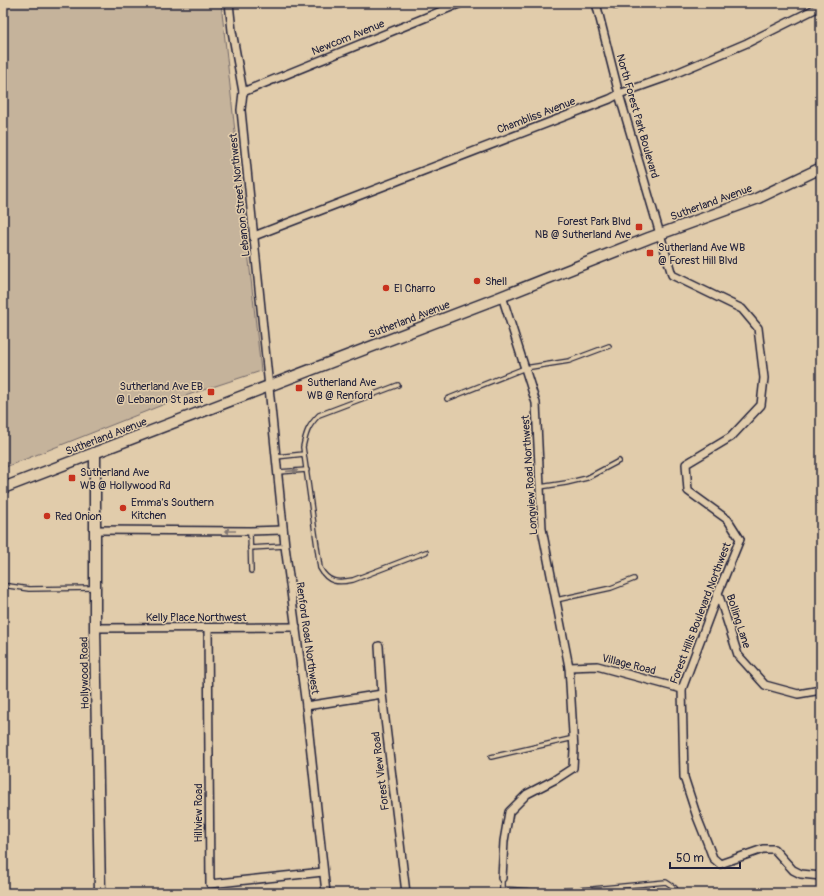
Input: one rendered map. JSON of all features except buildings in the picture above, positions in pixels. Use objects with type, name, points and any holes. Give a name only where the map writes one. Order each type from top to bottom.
[{"type":"street","name":"Lebanon Street Northwest","points":[[229,3],[232,31],[243,92],[241,110],[269,386]]},
{"type":"street","name":"Newcom Avenue","points":[[243,92],[461,3]]},
{"type":"street","name":"North Forest Park Boulevard","points":[[596,3],[619,94],[660,234]]},
{"type":"street","name":"Chambliss Avenue","points":[[254,236],[619,94],[667,77],[747,43],[821,6]]},
{"type":"street","name":"Sutherland Avenue","points":[[3,488],[660,234],[756,199],[821,168]]},
{"type":"street","name":"Forest Hills Boulevard Northwest","points":[[660,234],[672,275],[742,309],[758,328],[764,378],[761,405],[731,437],[686,464],[688,491],[728,520],[740,539],[682,690],[684,777],[697,817],[713,858],[720,864],[763,849],[774,850],[793,870],[801,874],[821,876]]},
{"type":"street","name":"Longview Road Northwest","points":[[502,296],[536,403],[542,529],[569,667],[574,738],[573,768],[556,779],[527,794],[509,812],[504,841],[502,878]]},
{"type":"street","name":"Renford Road Northwest","points":[[269,386],[283,530],[306,706],[326,893]]},
{"type":"street","name":"Hollywood Road","points":[[95,453],[95,628],[100,893]]},
{"type":"street","points":[[94,530],[283,530]]},
{"type":"street","name":"Bolling Lane","points":[[718,593],[738,655],[765,685],[798,694],[821,690]]},
{"type":"street","name":"Kelly Place Northwest","points":[[95,628],[296,627]]},
{"type":"street","name":"Hillview Road","points":[[208,628],[210,884],[323,872]]},
{"type":"street","name":"Forest View Road","points":[[379,646],[382,694],[406,893]]},
{"type":"street","name":"Village Road","points":[[569,667],[597,666],[682,690]]},
{"type":"street","points":[[306,706],[382,694]]},
{"type":"lane","points":[[447,399],[525,368],[569,361],[609,346]]},
{"type":"lane","points":[[398,385],[319,415],[310,424],[303,447],[320,568],[322,574],[330,580],[340,583],[353,580],[426,552]]},
{"type":"lane","points":[[276,457],[304,454]]},
{"type":"lane","points":[[540,487],[587,478],[619,461]]},
{"type":"lane","points":[[277,472],[307,470]]},
{"type":"lane","points":[[250,531],[251,571]]},
{"type":"lane","points":[[250,548],[285,546]]},
{"type":"lane","points":[[556,600],[611,588],[634,578]]},
{"type":"lane","points":[[3,586],[29,589],[95,588]]},
{"type":"lane","points":[[491,757],[574,738]]},
{"type":"lane","points":[[502,878],[502,891],[546,892],[666,882],[675,888],[677,893]]},
{"type":"shaded area","points":[[3,3],[221,3],[261,371],[185,396],[3,468]]},
{"type":"place","name":"Forest Park Blvd NB @ Sutherland Ave","points":[[639,227]]},
{"type":"place","name":"Sutherland Ave WB @ Forest Hill Blvd","points":[[650,253]]},
{"type":"place","name":"Shell","points":[[477,281]]},
{"type":"place","name":"El Charro","points":[[386,288]]},
{"type":"place","name":"Sutherland Ave WB @ Renford","points":[[299,388]]},
{"type":"place","name":"Sutherland Ave EB @ Lebanon St past","points":[[211,392]]},
{"type":"place","name":"Sutherland Ave WB @ Hollywood Rd","points":[[72,478]]},
{"type":"place","name":"Emma's Southern Kitchen","points":[[123,508]]},
{"type":"place","name":"Red Onion","points":[[47,516]]}]
